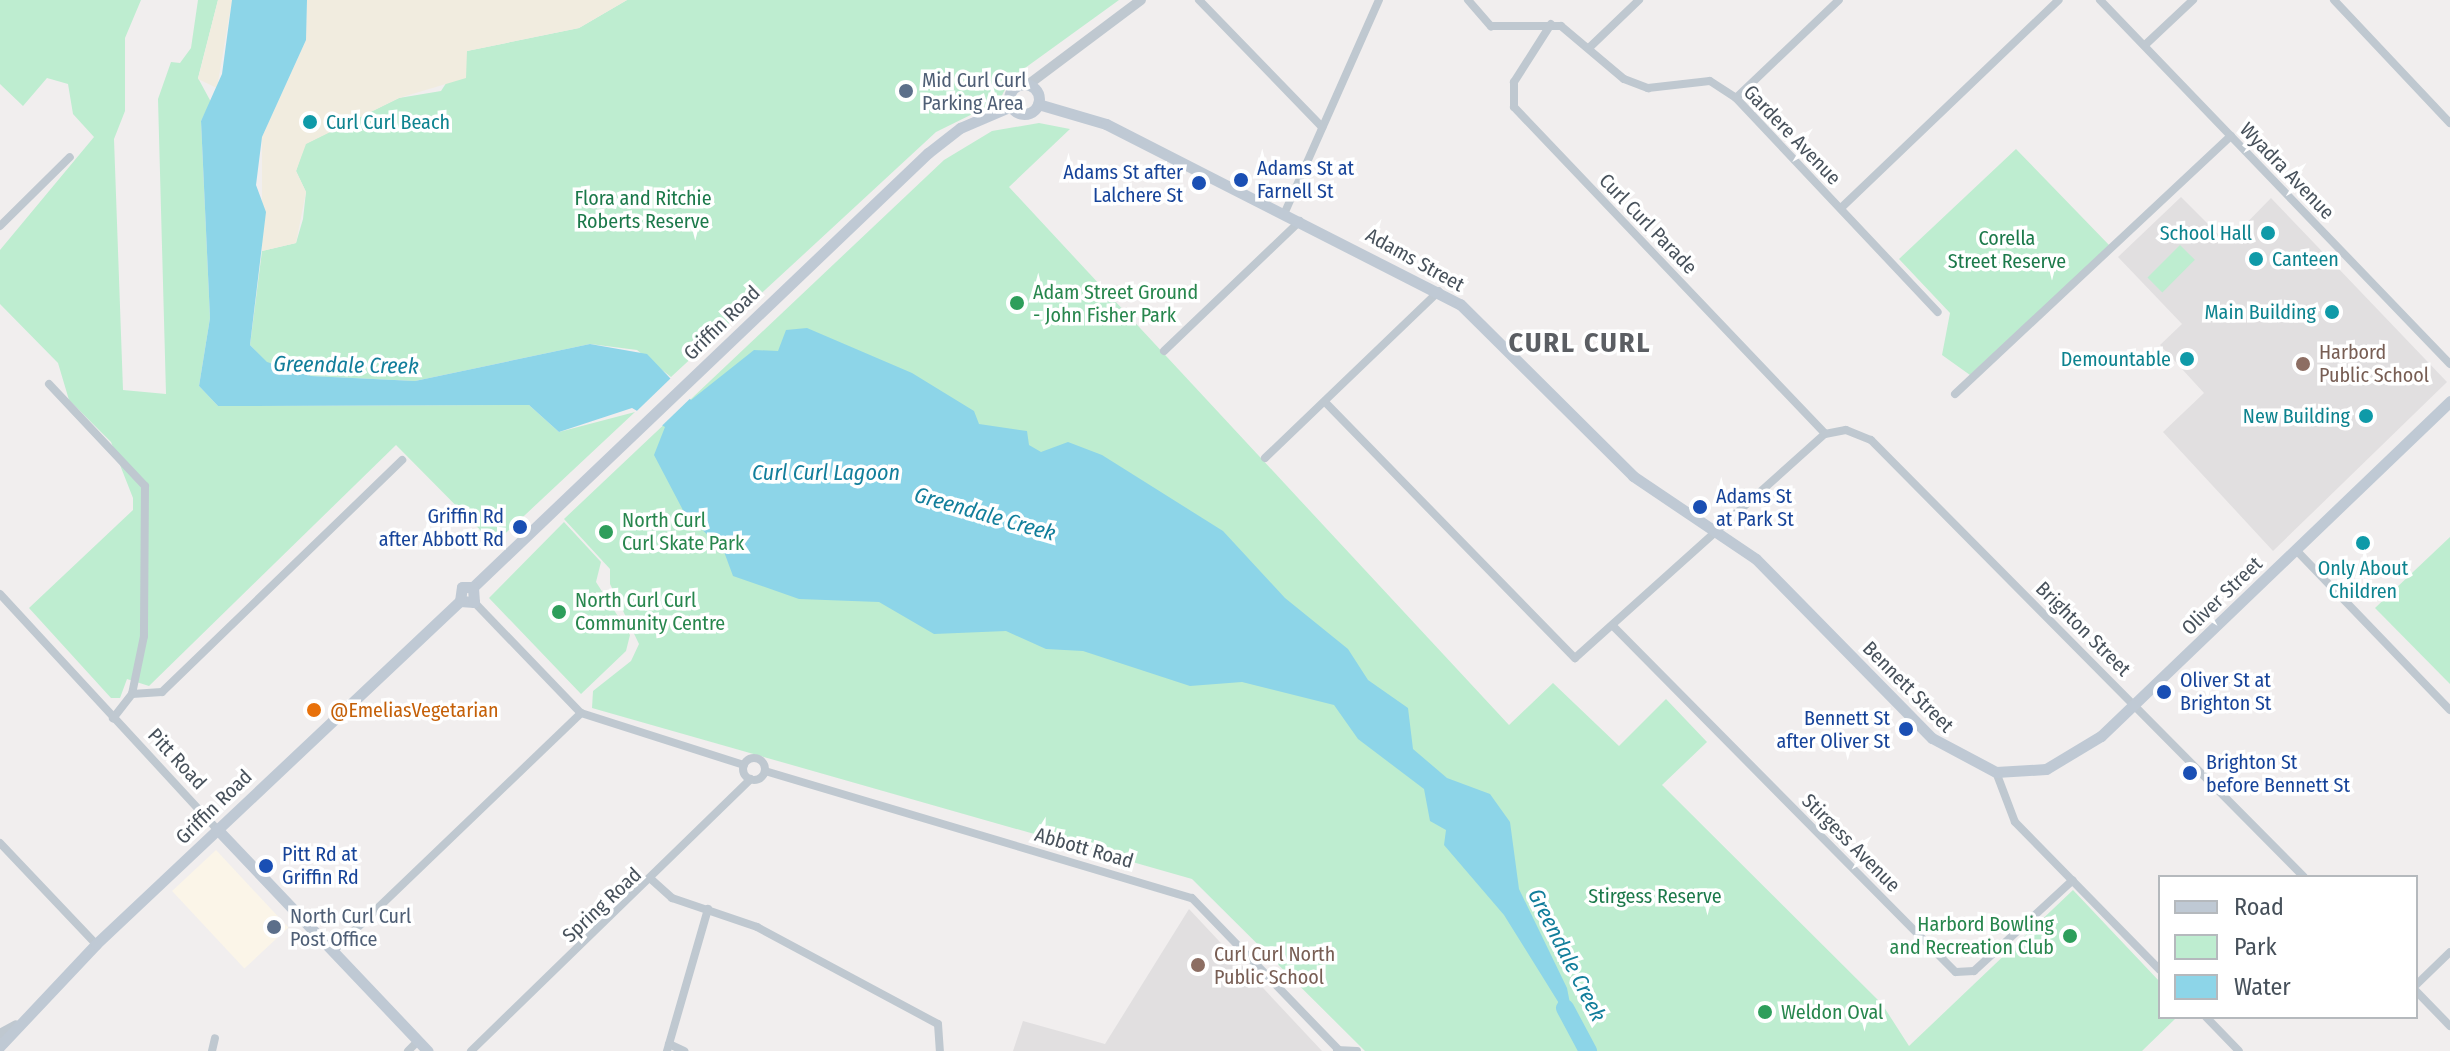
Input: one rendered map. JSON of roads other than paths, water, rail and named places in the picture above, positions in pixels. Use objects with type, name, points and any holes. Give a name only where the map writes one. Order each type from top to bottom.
[{"type":"main road","points":[[1029,84],[1038,104],[1027,113],[1011,106],[1014,87],[1029,84]]},
{"type":"main road","name":"Adams Street","points":[[1038,104],[1106,124],[1440,290],[1481,321],[1633,476],[1721,531]]},
{"type":"main road","name":"Griffin Road","points":[[0,1046],[16,1025],[96,944],[460,601],[462,587],[473,587],[941,141],[1011,106]]},
{"type":"main road","name":"Oliver Street","points":[[1996,772],[2059,765],[2136,705],[2450,401]]},
{"type":"main road","name":"Bennett Street","points":[[1721,531],[1932,738],[1996,772]]},
{"type":"main road","points":[[460,601],[474,602],[473,587]]},
{"type":"main road","name":"Pitt Road","points":[[217,829],[428,1051]]},
{"type":"street","points":[[1029,84],[1141,0]]},
{"type":"street","points":[[1199,0],[1322,127]]},
{"type":"street","points":[[1285,212],[1379,0]]},
{"type":"street","points":[[1468,0],[1491,26],[1551,24]]},
{"type":"street","points":[[1590,47],[1639,0]]},
{"type":"street","points":[[1736,98],[1839,0]]},
{"type":"street","points":[[1841,208],[2059,0]]},
{"type":"street","name":"Wyadra Avenue","points":[[2100,0],[2450,364]]},
{"type":"street","points":[[2145,45],[2193,0]]},
{"type":"street","points":[[2334,0],[2450,123]]},
{"type":"street","name":"Gardere Avenue","points":[[1551,24],[1590,47],[1624,79],[1648,88],[1710,81],[1736,98],[1938,312]]},
{"type":"street","name":"Curl Curl Parade","points":[[1551,24],[1514,82],[1514,107],[1825,434]]},
{"type":"street","points":[[1955,394],[2231,136]]},
{"type":"street","points":[[0,226],[70,157]]},
{"type":"street","points":[[1164,351],[1301,220]]},
{"type":"street","points":[[1265,458],[1440,290]]},
{"type":"street","points":[[49,384],[145,486],[146,612],[132,694],[113,718]]},
{"type":"street","points":[[1325,402],[1575,658],[1615,628],[1825,434]]},
{"type":"street","name":"Brighton Street","points":[[1825,434],[1846,430],[1890,456],[2302,875]]},
{"type":"street","points":[[132,694],[155,697],[179,678],[402,460]]},
{"type":"street","points":[[2296,550],[2450,710]]},
{"type":"street","name":"Pitt Road","points":[[0,594],[217,829]]},
{"type":"street","name":"Abbott Road","points":[[474,602],[581,713],[744,765],[756,758],[765,771],[1192,898],[1337,1050],[1357,1051]]},
{"type":"street","name":"Stirgess Avenue","points":[[1615,628],[1956,972],[1974,971],[2073,880]]},
{"type":"street","points":[[333,951],[581,713]]},
{"type":"street","points":[[744,765],[751,779],[765,771]]},
{"type":"street","points":[[1996,772],[2007,811],[2158,968]]},
{"type":"street","name":"Spring Road","points":[[471,1051],[652,880],[751,779]]},
{"type":"street","points":[[0,843],[96,944]]},
{"type":"street","points":[[652,880],[672,898],[708,909],[938,1024],[940,1051]]},
{"type":"street","points":[[684,1051],[668,1047],[708,909]]},
{"type":"street","points":[[2418,986],[2450,952]]},
{"type":"street","points":[[2418,990],[2450,1026]]},
{"type":"street","points":[[2208,1019],[2239,1051]]},
{"type":"street","points":[[0,1034],[16,1025]]},
{"type":"street","points":[[212,1051],[215,1038]]},
{"type":"street","points":[[408,1051],[418,1041]]},
{"type":"water","name":"Curl Curl Lagoon","points":[[232,0],[307,0],[306,40],[262,137],[256,185],[266,212],[250,345],[267,362],[311,376],[415,381],[590,344],[647,354],[691,400],[754,350],[778,351],[786,330],[807,328],[912,373],[974,411],[979,424],[1027,431],[1029,445],[1041,452],[1068,442],[1102,455],[1223,531],[1285,598],[1348,649],[1368,680],[1408,708],[1413,749],[1447,778],[1490,794],[1510,822],[1519,889],[1567,988],[1575,1029],[1504,915],[1444,845],[1446,830],[1430,821],[1424,789],[1358,739],[1334,705],[1242,682],[1190,686],[1083,651],[1046,649],[1006,631],[934,634],[879,602],[799,599],[733,576],[723,549],[685,514],[654,455],[665,427],[632,408],[559,432],[529,405],[218,406],[199,386],[210,318],[201,121],[222,74]]},
{"type":"waterway","name":"Greendale Creek","points":[[1565,1008],[1588,1051]]},
{"type":"place","name":"Mid Curl Curl Parking Area","points":[[906,91]]},
{"type":"place","name":"Curl Curl Beach","points":[[310,122]]},
{"type":"place","name":"Adams St at Farnell St","points":[[1241,180]]},
{"type":"place","name":"Adams St after Lalchere St","points":[[1199,183]]},
{"type":"place","name":"School Hall","points":[[2268,233]]},
{"type":"place","name":"Canteen","points":[[2256,259]]},
{"type":"place","name":"Adam Street Ground - John Fisher Park","points":[[1017,303]]},
{"type":"place","name":"Main Building","points":[[2332,312]]},
{"type":"place","name":"Demountable","points":[[2187,359]]},
{"type":"place","name":"Harbord Public School","points":[[2303,364]]},
{"type":"place","name":"New Building","points":[[2366,416]]},
{"type":"place","name":"Adams St at Park St","points":[[1700,507]]},
{"type":"place","name":"Griffin Rd after Abbott Rd","points":[[520,527]]},
{"type":"place","name":"North Curl Curl Skate Park","points":[[606,532]]},
{"type":"place","name":"Only About Children","points":[[2363,543]]},
{"type":"place","name":"North Curl Curl Community Centre","points":[[559,612]]},
{"type":"place","name":"Oliver St at Brighton St","points":[[2164,692]]},
{"type":"place","name":"@EmeliasVegetarian","points":[[314,710]]},
{"type":"place","name":"Bennett St after Oliver St","points":[[1906,729]]},
{"type":"place","name":"Brighton St before Bennett St","points":[[2190,773]]},
{"type":"place","name":"Pitt Rd at Griffin Rd","points":[[266,866]]},
{"type":"place","name":"North Curl Curl Post Office","points":[[274,927]]},
{"type":"place","name":"Harbord Bowling and Recreation Club","points":[[2070,936]]},
{"type":"place","name":"Curl Curl North Public School","points":[[1198,965]]},
{"type":"place","name":"Weldon Oval","points":[[1765,1012]]},
{"type":"district","name":"CURL CURL","points":[[1580,343]]},
{"type":"park label","name":"Flora and Ritchie Roberts Reserve","points":[[643,210]]},
{"type":"park label","name":"Corella Street Reserve","points":[[2007,250]]},
{"type":"park label","name":"Stirgess Reserve","points":[[1655,896]]}]
